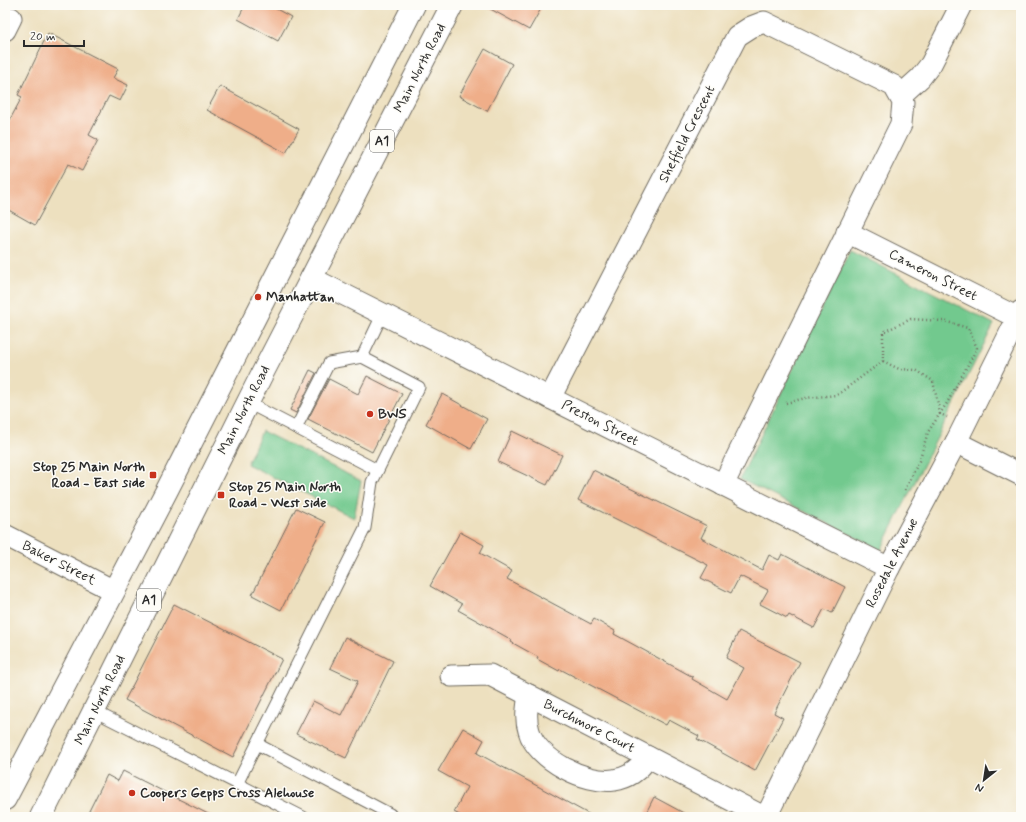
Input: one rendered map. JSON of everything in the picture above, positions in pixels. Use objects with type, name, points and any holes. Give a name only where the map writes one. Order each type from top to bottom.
[{"type":"highway","name":"A1","points":[[5,799],[114,591],[414,5]]},
{"type":"highway","name":"Main North Road","points":[[41,817],[311,278],[452,5]]},
{"type":"highway","points":[[282,264],[311,278]]},
{"type":"street","points":[[724,485],[901,124],[903,102],[900,96],[920,78],[931,64],[961,5]]},
{"type":"street","name":"Sheffield Crescent","points":[[550,398],[737,36],[751,27],[764,22],[894,86],[900,96]]},
{"type":"street","name":"Cameron Street","points":[[847,232],[1019,314]]},
{"type":"street","name":"Preston Street","points":[[311,278],[889,568]]},
{"type":"street","name":"Rosedale Avenue","points":[[765,817],[889,568],[956,442],[1019,314]]},
{"type":"street","points":[[956,442],[1021,475]]},
{"type":"street","name":"Baker Street","points":[[5,535],[114,591]]},
{"type":"street","name":"Burchmore Court","points":[[451,676],[490,675],[765,817]]},
{"type":"street","name":"Burchmore Court","points":[[529,695],[526,722],[534,743],[542,753],[572,772],[601,781],[615,780],[635,772],[648,757]]},
{"type":"lane","points":[[362,357],[383,314]]},
{"type":"lane","points":[[237,784],[365,528],[372,482],[419,387],[362,357],[329,363],[296,428]]},
{"type":"lane","points":[[248,403],[377,470]]},
{"type":"lane","points":[[94,712],[297,816]]},
{"type":"lane","points":[[257,744],[390,814],[389,817]]},
{"type":"path","points":[[883,361],[883,332],[911,319],[944,321],[968,328],[976,348],[940,414],[928,432],[919,461],[903,494]]},
{"type":"path","points":[[785,404],[805,398],[837,395],[883,361]]},
{"type":"path","points":[[883,361],[899,369],[916,370],[933,381],[940,414]]},
{"type":"path","points":[[940,414],[947,417]]},
{"type":"green space","points":[[850,250],[994,324],[881,550],[740,479]]},
{"type":"green space","points":[[262,431],[361,481],[354,518],[247,464]]},
{"type":"building","points":[[245,5],[269,5],[291,17],[278,41],[238,19]]},
{"type":"building","points":[[483,5],[543,5],[529,30]]},
{"type":"building","points":[[48,33],[118,69],[113,78],[128,85],[120,101],[109,96],[89,135],[98,140],[82,171],[68,164],[35,225],[5,208],[5,129],[22,97],[18,95]]},
{"type":"building","points":[[485,49],[512,64],[487,111],[459,96]]},
{"type":"building","points":[[220,86],[299,129],[286,153],[207,110]]},
{"type":"building","points":[[310,370],[316,373],[296,413],[290,410]]},
{"type":"building","name":"BWS","points":[[367,376],[402,394],[372,452],[308,419],[329,379],[358,394]]},
{"type":"building","points":[[442,394],[487,419],[471,449],[426,424]]},
{"type":"building","points":[[512,431],[562,455],[547,485],[498,462]]},
{"type":"building","points":[[593,470],[707,526],[701,538],[762,570],[769,555],[779,560],[782,554],[845,587],[832,613],[824,609],[814,628],[789,615],[787,618],[760,604],[768,590],[740,576],[731,593],[701,578],[708,565],[578,500]]},
{"type":"building","points":[[296,508],[325,522],[281,610],[252,595]]},
{"type":"building","points":[[460,532],[484,545],[480,553],[512,571],[507,579],[591,624],[594,619],[615,631],[614,634],[693,677],[692,679],[727,699],[744,668],[726,658],[739,631],[800,662],[774,713],[783,718],[755,771],[697,739],[699,736],[669,720],[666,725],[560,669],[559,671],[511,642],[512,640],[458,610],[462,604],[430,586]]},
{"type":"building","points":[[174,604],[282,659],[233,757],[125,700]]},
{"type":"building","points":[[345,637],[393,661],[346,758],[296,734],[313,701],[341,715],[358,681],[330,668]]},
{"type":"building","points":[[463,728],[484,740],[477,753],[594,817],[463,817],[454,812],[467,787],[438,771]]},
{"type":"building","name":"Coopers Gepps Cross Alehouse","points":[[123,771],[214,817],[86,817],[107,775],[118,781]]},
{"type":"building","points":[[654,797],[691,817],[644,817]]},
{"type":"place","name":"Manhattan","points":[[258,297]]},
{"type":"place","name":"BWS","points":[[370,414]]},
{"type":"place","name":"Stop 25 Main North Road - East side","points":[[153,475]]},
{"type":"place","name":"Stop 25 Main North Road - West side","points":[[221,495]]},
{"type":"place","name":"Coopers Gepps Cross Alehouse","points":[[132,793]]}]
